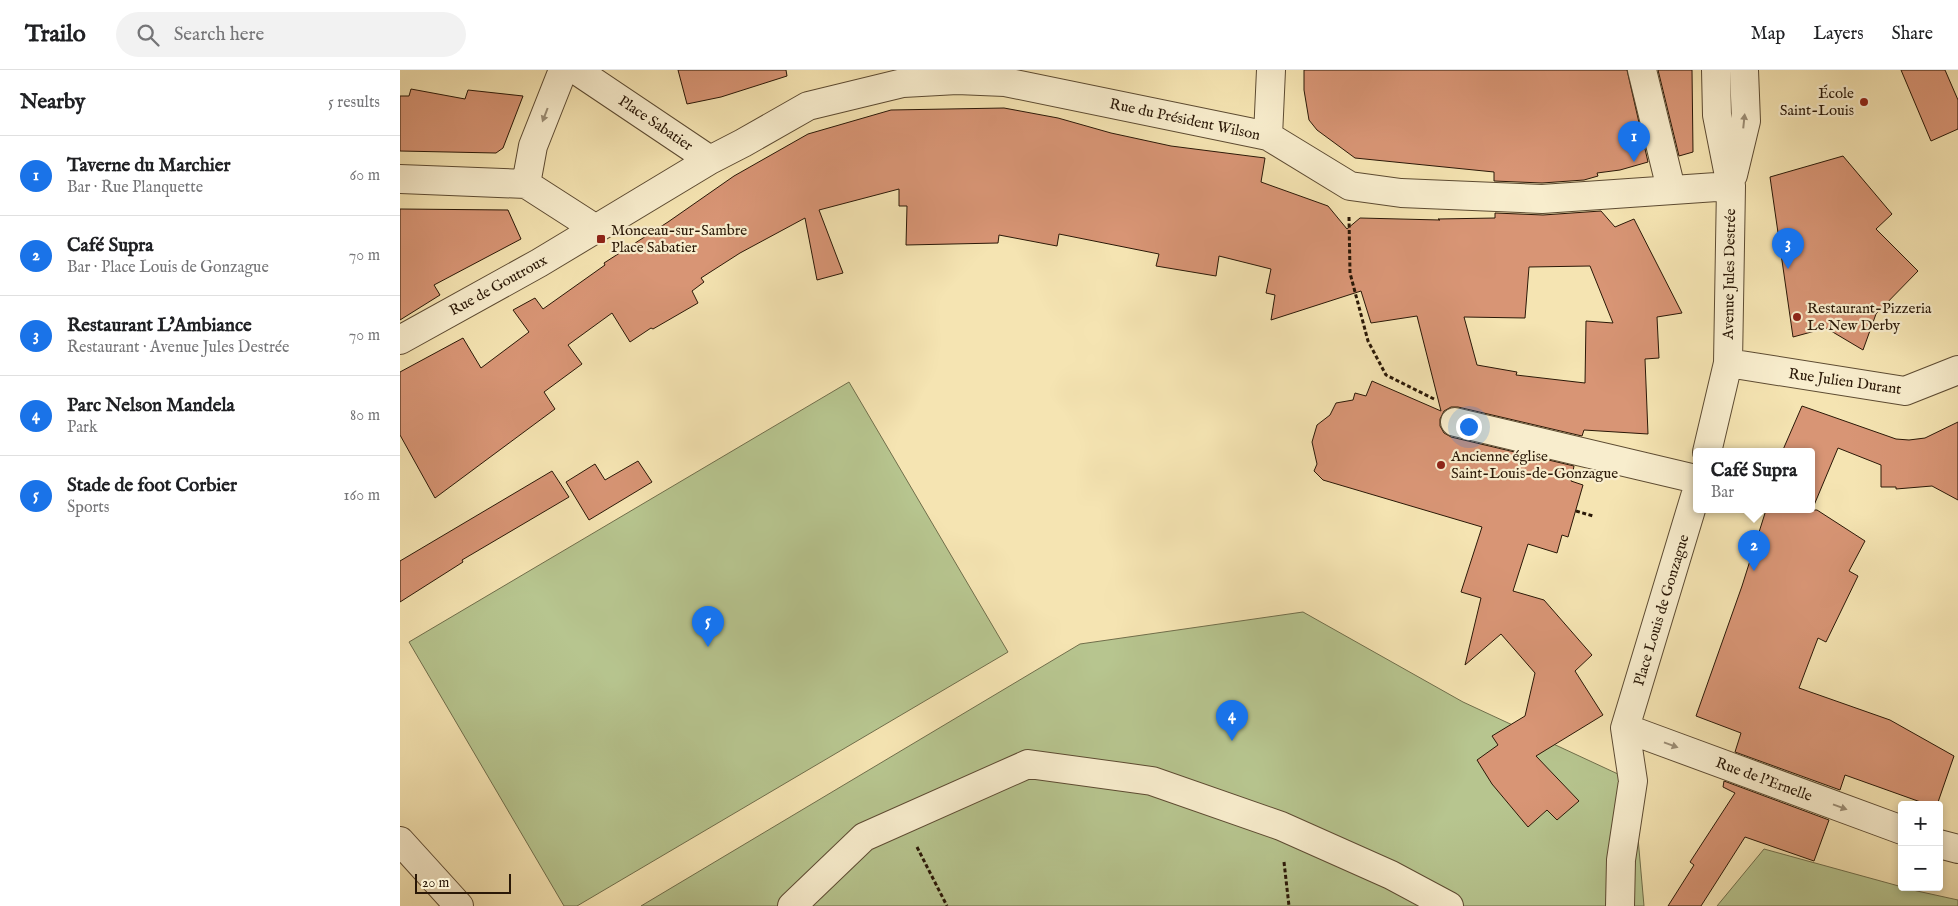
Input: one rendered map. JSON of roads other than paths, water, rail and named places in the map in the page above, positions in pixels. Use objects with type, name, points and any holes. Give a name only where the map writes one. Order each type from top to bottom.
[{"type":"street","points":[[526,184],[533,146],[562,70]]},
{"type":"street","name":"Place Sabatier","points":[[576,70],[710,160]]},
{"type":"street","points":[[1268,136],[1271,70]]},
{"type":"street","points":[[1642,70],[1672,189]]},
{"type":"street","name":"Avenue Jules Destrée","points":[[1716,70],[1717,115],[1731,186]]},
{"type":"street","name":"Avenue Jules Destrée","points":[[1728,363],[1731,186],[1746,121],[1744,70]]},
{"type":"street","name":"Rue du Président Wilson","points":[[808,106],[904,83],[957,80],[1005,82],[1268,136],[1350,186],[1401,193],[1542,198],[1731,186]]},
{"type":"street","name":"Place Sabatier","points":[[596,229],[710,160],[808,106]]},
{"type":"street","points":[[400,179],[526,184],[596,229]]},
{"type":"street","name":"Rue de Goutroux","points":[[400,340],[596,229]]},
{"type":"street","points":[[1708,448],[1728,363]]},
{"type":"street","name":"Rue Julien Durant","points":[[1728,363],[1906,391],[1958,370]]},
{"type":"street","points":[[1455,422],[1693,478]]},
{"type":"street","name":"Place Louis de Gonzague","points":[[1625,728],[1693,503]]},
{"type":"street","points":[[1620,906],[1622,860],[1633,781],[1625,728]]},
{"type":"street","name":"Rue de l'Ernelle","points":[[1625,728],[1898,829]]},
{"type":"street","points":[[792,906],[864,837],[1028,764],[1152,780],[1280,826],[1391,875],[1449,906]]},
{"type":"street","points":[[400,841],[459,906]]},
{"type":"street","points":[[1943,845],[1958,849]]},
{"type":"place","name":"École Saint-Louis","points":[[1864,102]]},
{"type":"place","name":"Taverne du Marchier","points":[[1634,162]]},
{"type":"place","name":"Monceau-sur-Sambre Place Sabatier","points":[[601,239]]},
{"type":"place","name":"Restaurant L'Ambiance","points":[[1788,269]]},
{"type":"place","name":"Restaurant-Pizzeria Le New Derby","points":[[1797,317]]},
{"type":"place","name":"Ancienne église Saint-Louis-de-Gonzague","points":[[1441,465]]},
{"type":"place","name":"Café Supra","points":[[1754,571]]},
{"type":"place","name":"Stade de foot Corbier","points":[[708,647]]},
{"type":"place","name":"Parc Nelson Mandela","points":[[1232,741]]}]
